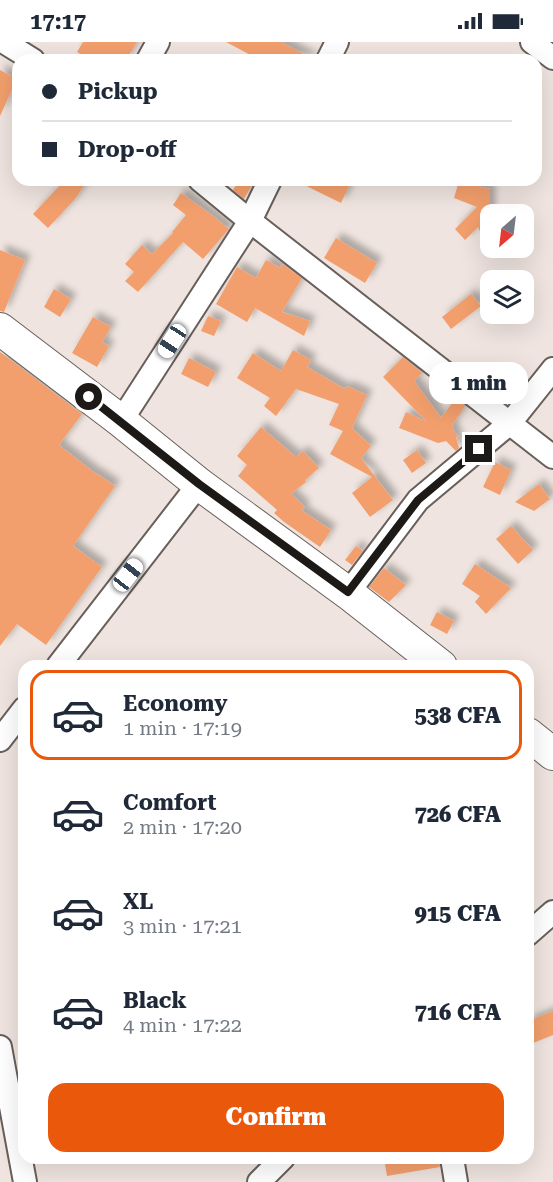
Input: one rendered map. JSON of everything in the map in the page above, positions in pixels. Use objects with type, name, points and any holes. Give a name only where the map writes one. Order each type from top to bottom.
[{"type":"main road","points":[[0,329],[199,484],[348,592],[433,660]]},
{"type":"main road","points":[[534,739],[553,754]]},
{"type":"street","points":[[4,42],[23,54]]},
{"type":"street","points":[[532,42],[553,58]]},
{"type":"street","points":[[207,186],[553,457]]},
{"type":"street","points":[[121,421],[250,221],[267,186]]},
{"type":"street","points":[[348,592],[418,500],[510,423],[553,369]]},
{"type":"street","points":[[63,660],[199,484]]},
{"type":"street","points":[[0,740],[18,717]]},
{"type":"street","points":[[534,929],[553,912]]},
{"type":"street","points":[[0,1047],[18,1144]]},
{"type":"street","points":[[22,1164],[25,1182]]},
{"type":"street","points":[[259,1182],[277,1164]]},
{"type":"street","points":[[453,1164],[456,1182]]},
{"type":"building","points":[[83,42],[137,42],[130,54],[80,54],[77,52]]},
{"type":"building","points":[[226,42],[281,42],[304,54],[249,54]]},
{"type":"building","points":[[0,70],[12,76],[12,90],[0,116]]},
{"type":"building","points":[[59,186],[84,186],[48,228],[33,214]]},
{"type":"building","points":[[235,186],[251,186],[244,199],[233,190]]},
{"type":"building","points":[[306,186],[349,186],[341,203]]},
{"type":"building","points":[[458,186],[478,186],[490,189],[490,204],[480,204],[480,232],[478,227],[465,240],[455,229],[477,207],[454,198]]},
{"type":"building","points":[[181,193],[229,229],[203,259],[183,242],[138,292],[125,281],[134,272],[125,264],[142,245],[152,254],[173,233],[186,215],[173,205]]},
{"type":"building","points":[[336,238],[377,263],[365,283],[324,258]]},
{"type":"building","points":[[0,250],[25,260],[4,312],[0,311]]},
{"type":"building","points":[[266,260],[280,268],[282,264],[302,278],[282,312],[310,321],[304,336],[255,308],[247,322],[216,304],[237,267],[256,278]]},
{"type":"building","points":[[54,289],[71,299],[60,317],[44,307]]},
{"type":"building","points":[[471,294],[480,305],[451,329],[442,317]]},
{"type":"building","points":[[208,316],[221,321],[214,336],[201,331]]},
{"type":"building","points":[[93,317],[111,327],[102,342],[109,346],[97,367],[72,353]]},
{"type":"building","points":[[293,350],[311,360],[307,367],[345,389],[347,386],[367,395],[352,428],[371,446],[361,458],[393,500],[370,517],[352,493],[372,477],[330,454],[343,431],[329,425],[339,404],[296,389],[276,416],[264,406],[270,398],[237,378],[253,353],[281,371]]},
{"type":"building","points":[[0,352],[82,414],[59,445],[115,486],[73,546],[102,567],[46,645],[17,624],[0,646]]},
{"type":"building","points":[[403,357],[422,373],[414,381],[441,418],[456,398],[465,406],[452,426],[455,434],[459,436],[456,437],[459,448],[456,451],[446,441],[438,443],[399,428],[406,412],[427,422],[383,377]]},
{"type":"building","points":[[189,358],[216,372],[208,387],[181,374]]},
{"type":"building","points":[[261,427],[296,457],[303,451],[319,468],[291,494],[305,507],[301,510],[331,530],[320,547],[284,522],[274,513],[277,510],[238,476],[247,465],[237,456]]},
{"type":"building","points":[[417,450],[426,463],[412,473],[403,460]]},
{"type":"building","points":[[495,462],[511,470],[500,495],[483,487]]},
{"type":"building","points":[[539,484],[550,499],[534,511],[515,502]]},
{"type":"building","points":[[511,526],[533,550],[518,564],[496,539]]},
{"type":"building","points":[[356,546],[363,551],[352,565],[345,560]]},
{"type":"building","points":[[475,564],[511,588],[486,614],[475,602],[480,596],[462,584]]},
{"type":"building","points":[[384,568],[406,585],[389,602],[369,587]]},
{"type":"building","points":[[437,612],[454,621],[447,634],[430,625]]},
{"type":"building","points":[[553,1011],[553,1035],[534,1043],[534,1019]]},
{"type":"building","points":[[385,1164],[440,1164],[440,1167],[387,1176]]},
{"type":"route","points":[[89,397],[199,484],[348,592],[418,500],[479,449]]}]
